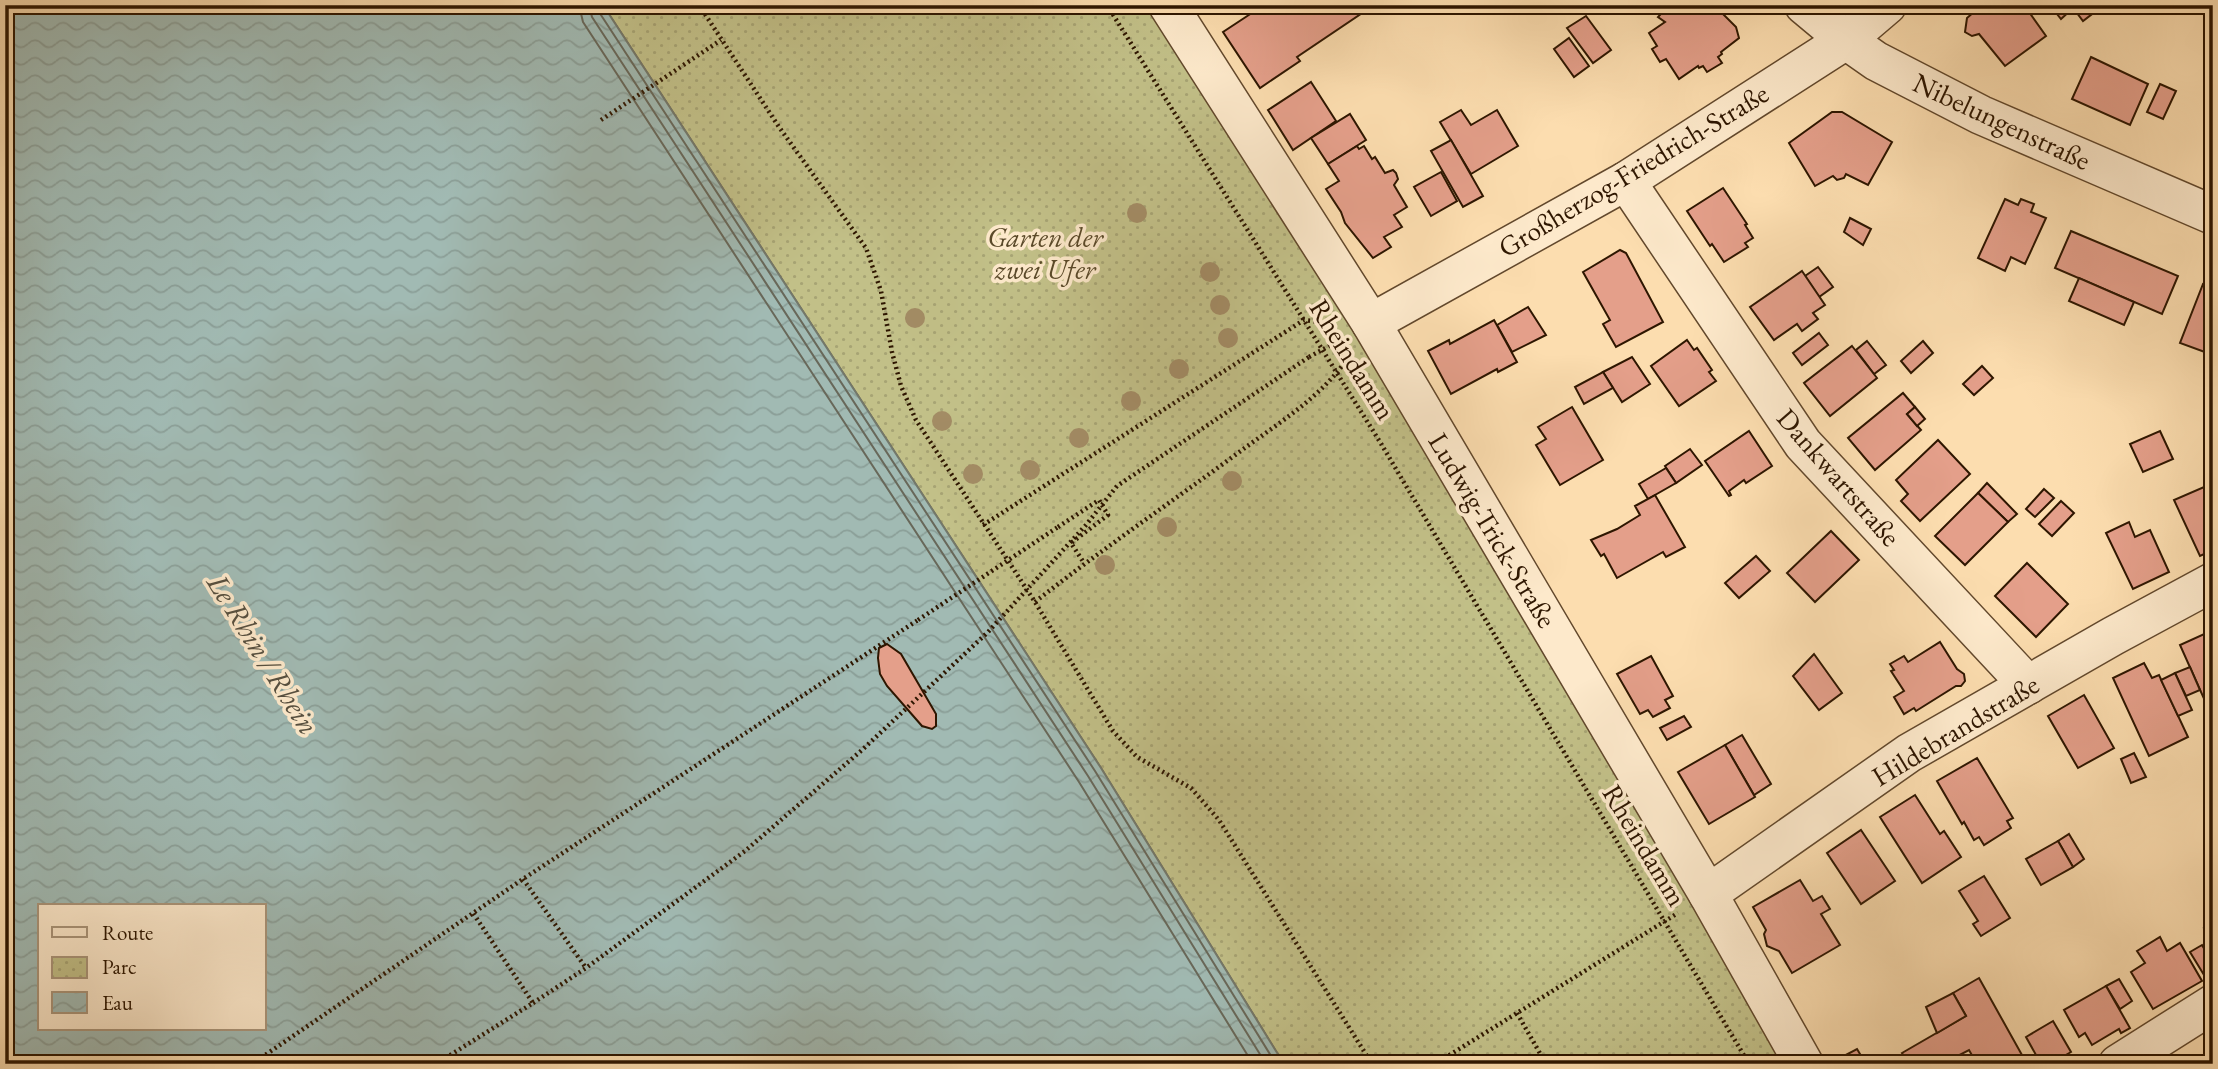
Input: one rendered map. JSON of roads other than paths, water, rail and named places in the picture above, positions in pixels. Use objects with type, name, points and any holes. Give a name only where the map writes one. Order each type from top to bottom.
[{"type":"street","name":"Ludwig-Trick-Straße","points":[[1168,5],[1371,323],[1708,894],[1804,1064]]},
{"type":"street","name":"Nibelungenstraße","points":[[1804,5],[1876,61],[1981,115],[2213,215]]},
{"type":"street","name":"Großherzog-Friedrich-Straße","points":[[1371,323],[1626,181],[1846,40],[1887,5]]},
{"type":"street","name":"Dankwartstraße","points":[[1626,181],[1803,444],[2028,685]]},
{"type":"street","name":"Hildebrandstraße","points":[[1708,894],[1909,753],[2213,582]]},
{"type":"street","points":[[2118,1064],[2212,1007]]},
{"type":"water","name":"Le Rhin / Rhein","points":[[5,5],[603,5],[1101,768],[1284,1064],[5,1064]]},
{"type":"park label","name":"Garten der zwei Ufer","points":[[1045,253]]}]
